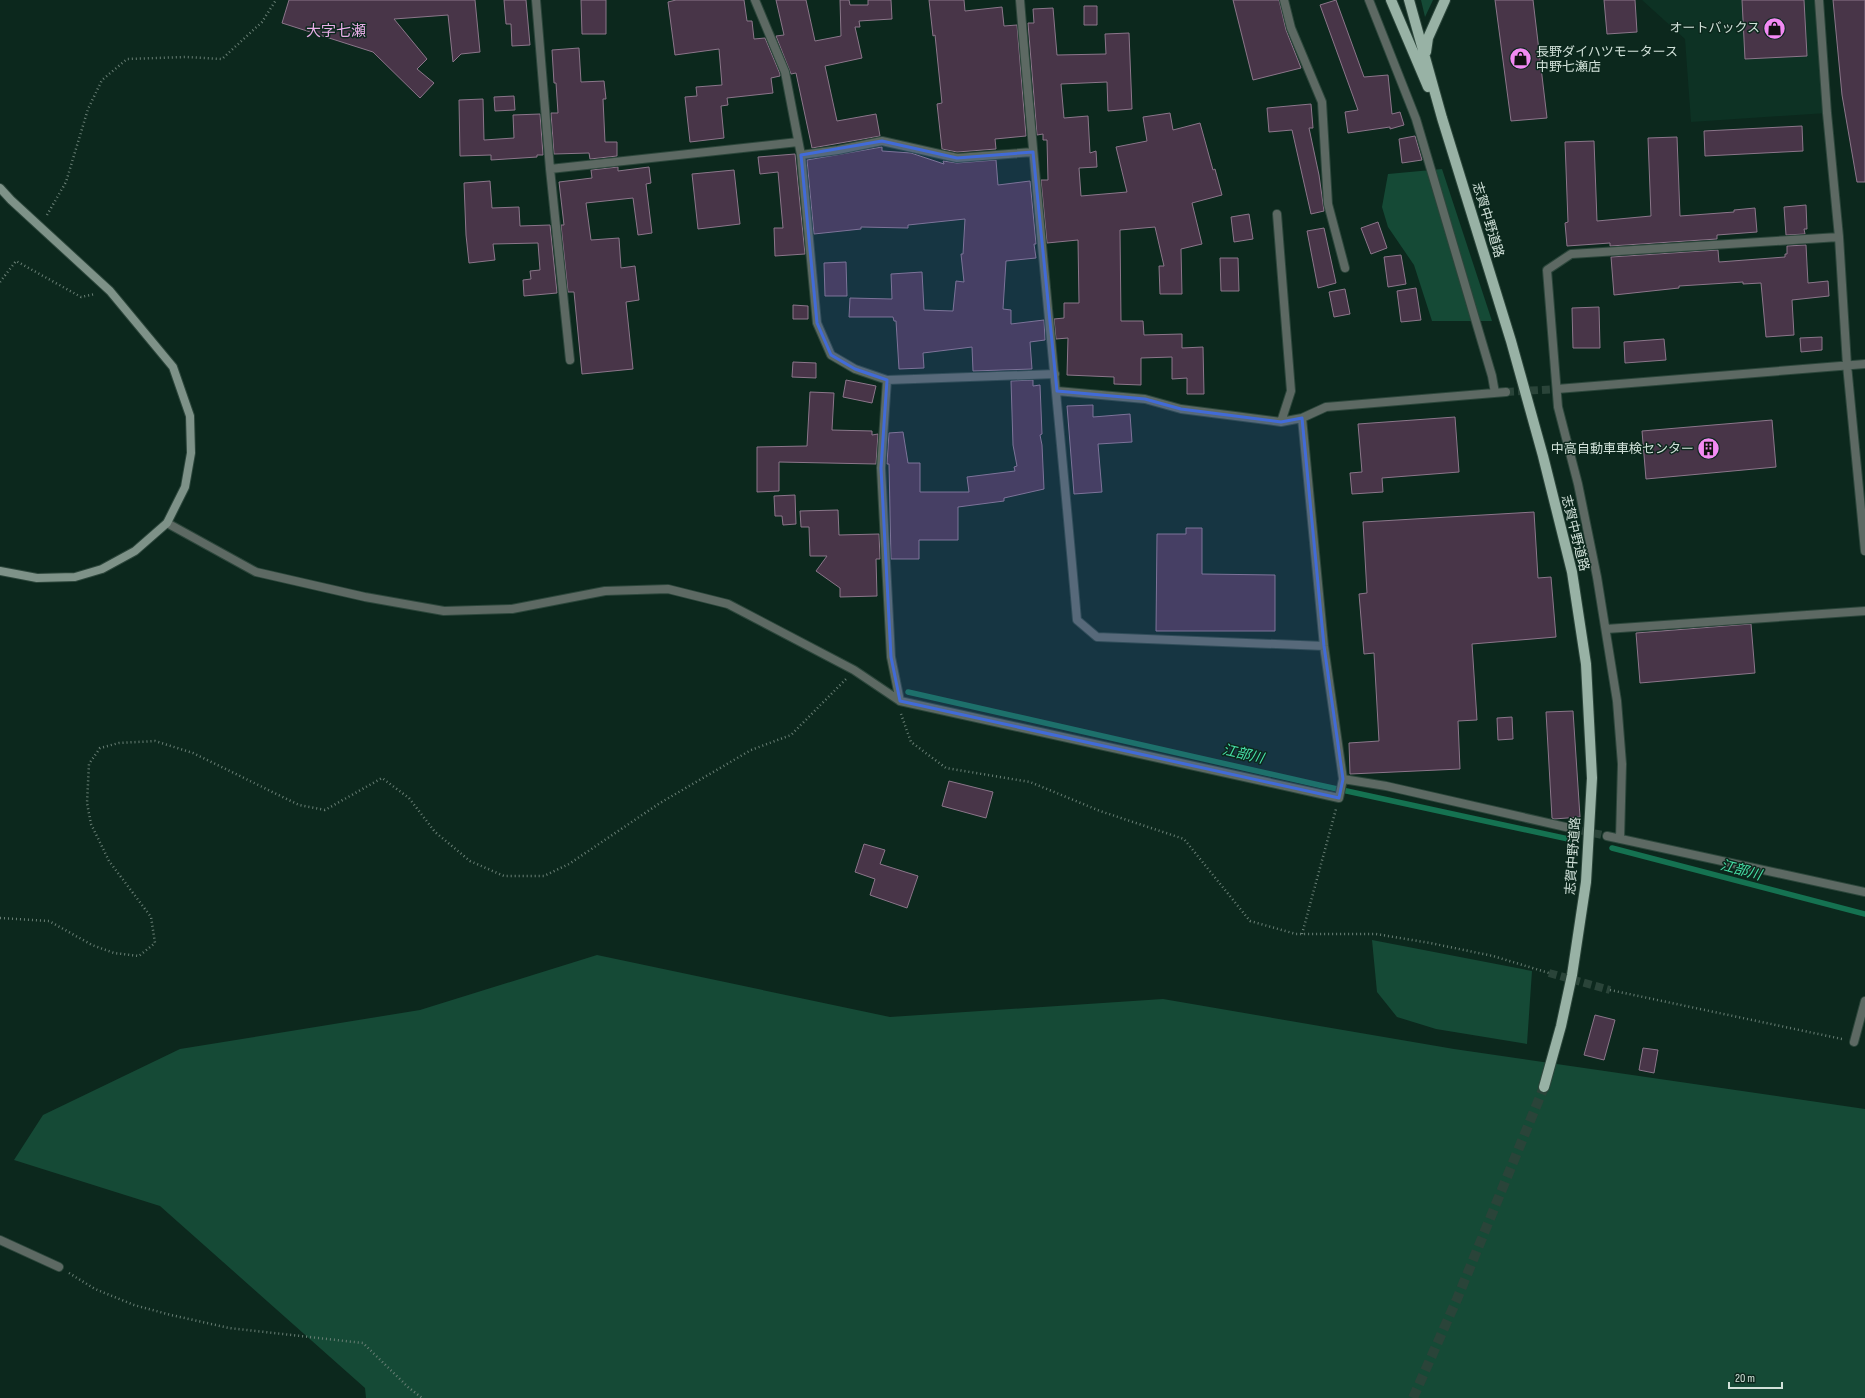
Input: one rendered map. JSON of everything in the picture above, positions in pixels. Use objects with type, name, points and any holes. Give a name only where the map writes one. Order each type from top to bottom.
[{"type":"main road","points":[[1391,0],[1442,118]]},
{"type":"main road","name":"志賀中野道路","points":[[1409,0],[1442,118],[1511,341],[1543,456],[1572,572],[1586,664],[1592,778],[1586,882],[1572,976],[1561,1026],[1544,1087]]},
{"type":"main road","points":[[1425,55],[1428,38],[1445,0]]},
{"type":"street","points":[[536,0],[550,169],[570,360]]},
{"type":"street","points":[[755,0],[785,72],[801,155],[817,323],[832,354],[856,368],[887,380],[1055,374]]},
{"type":"street","points":[[1020,0],[1077,620],[1097,637],[1324,646]]},
{"type":"street","points":[[1284,0],[1291,28],[1322,102],[1328,204],[1345,268]]},
{"type":"street","points":[[1369,0],[1416,118],[1488,361],[1495,393]]},
{"type":"street","points":[[1819,0],[1827,113],[1839,236],[1847,365],[1865,551]]},
{"type":"street","points":[[801,155],[838,150],[882,141],[957,158],[1033,152]]},
{"type":"street","points":[[550,169],[798,142]]},
{"type":"street","points":[[0,188],[10,200],[41,226],[110,291],[173,367],[190,416],[191,453],[185,487],[167,523],[135,551],[102,569],[75,577],[37,578],[0,571]]},
{"type":"street","points":[[1277,214],[1290,391],[1281,422]]},
{"type":"street","points":[[1620,839],[1622,764],[1617,701],[1606,629],[1578,484],[1558,408],[1547,270],[1571,254],[1839,236]]},
{"type":"street","points":[[1557,388],[1865,364]]},
{"type":"street","points":[[887,380],[881,468],[891,657],[898,700]]},
{"type":"street","points":[[1057,391],[1145,399],[1181,409],[1281,422],[1302,418],[1326,407],[1506,392]]},
{"type":"street","points":[[167,523],[256,572],[365,597],[444,611],[512,609],[605,592],[668,589],[728,604],[854,670],[898,700],[1339,798],[1343,779],[1324,646],[1302,418]]},
{"type":"street","points":[[1606,629],[1865,611]]},
{"type":"street","points":[[1343,779],[1386,786],[1570,828]]},
{"type":"street","points":[[1607,836],[1865,892]]},
{"type":"street","points":[[1854,1042],[1865,1001]]},
{"type":"street","points":[[0,1240],[59,1267]]},
{"type":"path","points":[[41,226],[66,182],[88,108],[102,80],[127,59],[186,57],[222,59],[262,22],[276,0]]},
{"type":"path","points":[[0,282],[16,261],[81,297],[110,291]]},
{"type":"path","points":[[0,918],[50,921],[92,945],[114,953],[139,956],[155,943],[151,917],[109,862],[91,824],[87,803],[90,764],[100,748],[119,743],[155,741],[193,753],[299,805],[326,810],[382,778],[409,798],[435,832],[470,860],[504,876],[544,876],[569,864],[660,803],[750,750],[791,735],[854,670]]},
{"type":"path","points":[[898,700],[911,742],[946,768],[1030,782],[1100,811],[1184,839],[1250,921],[1296,934],[1376,934],[1493,956],[1549,973]]},
{"type":"path","points":[[1302,934],[1339,798]]},
{"type":"path","points":[[1610,990],[1854,1042]]},
{"type":"path","points":[[59,1267],[95,1289],[134,1305],[171,1315],[229,1328],[362,1343],[408,1387],[422,1398]]},
{"type":"highlighted area","points":[[882,141],[957,158],[1033,152],[1057,391],[1145,399],[1181,409],[1281,422],[1302,418],[1324,646],[1343,779],[1339,798],[900,701],[891,657],[881,468],[887,380],[855,369],[831,355],[817,323],[801,155]]},
{"type":"shaded area","points":[[1421,0],[1433,0],[1425,17]]},
{"type":"shaded area","points":[[1642,0],[1819,0],[1827,113],[1691,122],[1685,39]]},
{"type":"shaded area","points":[[1442,169],[1492,321],[1432,321],[1414,265],[1388,227],[1382,207],[1388,174]]},
{"type":"shaded area","points":[[1372,940],[1532,971],[1527,1044],[1436,1029],[1397,1017],[1377,992]]},
{"type":"shaded area","points":[[597,955],[890,1017],[1163,999],[1454,1049],[1865,1109],[1865,1398],[366,1398],[365,1388],[160,1206],[14,1160],[43,1115],[180,1049],[420,1010]]},
{"type":"building","points":[[289,0],[475,0],[480,52],[461,54],[453,62],[448,15],[394,19],[427,59],[417,69],[434,83],[420,98],[373,52],[282,23]]},
{"type":"building","points":[[504,0],[526,0],[530,45],[512,46],[511,24],[506,24]]},
{"type":"building","points":[[581,0],[606,0],[606,34],[582,34]]},
{"type":"building","points":[[676,0],[744,0],[747,21],[752,21],[754,39],[765,38],[780,74],[780,76],[771,78],[773,93],[727,98],[728,105],[721,106],[724,138],[690,142],[685,97],[697,96],[696,87],[722,85],[719,49],[675,55],[668,2]]},
{"type":"building","points":[[776,0],[806,0],[815,41],[841,36],[840,0],[849,0],[850,5],[868,5],[868,0],[891,0],[892,19],[859,21],[860,27],[855,27],[862,58],[825,66],[837,121],[876,114],[880,136],[812,148],[796,73],[791,74],[776,36],[784,35]]},
{"type":"building","points":[[929,0],[964,0],[965,11],[1002,7],[1004,26],[1017,25],[1026,136],[995,139],[996,149],[957,152],[942,149],[937,104],[942,103],[935,35],[933,36]]},
{"type":"building","points":[[1233,0],[1279,0],[1286,30],[1301,68],[1253,80]]},
{"type":"building","points":[[1336,0],[1364,77],[1388,75],[1392,114],[1400,112],[1404,125],[1390,129],[1390,127],[1348,133],[1345,112],[1358,110],[1320,5]]},
{"type":"building","name":"長野ダイハツモータース 中野七瀬店","points":[[1495,0],[1533,0],[1547,118],[1511,121]]},
{"type":"building","points":[[1604,0],[1635,0],[1637,32],[1607,34]]},
{"type":"building","name":"オートバックス","points":[[1742,0],[1804,0],[1807,56],[1745,59]]},
{"type":"building","points":[[1833,0],[1865,0],[1865,182],[1857,182],[1842,95]]},
{"type":"building","points":[[1084,6],[1097,6],[1097,25],[1084,25]]},
{"type":"building","points":[[1053,8],[1057,55],[1106,54],[1105,34],[1129,33],[1132,109],[1108,111],[1107,82],[1061,84],[1064,118],[1088,116],[1090,153],[1096,151],[1097,167],[1079,168],[1081,196],[1127,192],[1116,147],[1147,141],[1143,117],[1170,113],[1173,130],[1200,123],[1213,170],[1215,169],[1222,195],[1192,203],[1202,244],[1181,249],[1182,294],[1160,294],[1159,266],[1164,266],[1155,227],[1120,230],[1121,321],[1143,321],[1144,335],[1182,334],[1182,348],[1203,347],[1204,394],[1187,394],[1187,378],[1172,379],[1172,357],[1141,358],[1141,385],[1114,384],[1114,377],[1067,375],[1068,338],[1056,339],[1054,319],[1064,318],[1064,303],[1079,303],[1078,240],[1047,243],[1041,180],[1048,180],[1047,140],[1043,140],[1043,134],[1037,135],[1028,23],[1034,23],[1033,9]]},
{"type":"building","points":[[579,48],[581,82],[604,81],[606,99],[603,99],[605,142],[617,142],[617,156],[590,159],[589,153],[554,154],[551,113],[558,113],[552,50]]},
{"type":"building","points":[[514,96],[515,110],[495,111],[494,97]]},
{"type":"building","points":[[483,99],[484,140],[514,138],[513,115],[540,114],[543,155],[537,155],[537,157],[491,160],[491,155],[460,156],[459,100]]},
{"type":"building","points":[[1311,104],[1313,128],[1309,128],[1319,175],[1324,211],[1311,214],[1292,130],[1269,132],[1267,108]]},
{"type":"building","points":[[1802,126],[1803,151],[1705,156],[1704,131]]},
{"type":"building","points":[[1415,136],[1422,160],[1402,163],[1399,139]]},
{"type":"building","points":[[1677,137],[1680,216],[1734,212],[1734,210],[1755,208],[1757,232],[1717,235],[1717,239],[1610,246],[1610,243],[1567,246],[1565,223],[1568,222],[1565,142],[1594,141],[1597,221],[1651,216],[1648,138]]},
{"type":"building","points":[[882,147],[882,151],[911,153],[944,164],[943,161],[957,163],[996,160],[998,185],[1030,181],[1036,258],[1006,261],[1003,309],[1011,310],[1011,324],[1044,320],[1045,340],[1030,342],[1032,369],[973,371],[972,347],[923,353],[924,368],[899,369],[896,321],[894,321],[893,317],[849,317],[850,298],[892,299],[891,274],[922,272],[924,310],[953,311],[956,281],[964,282],[961,254],[963,254],[965,219],[908,225],[908,228],[861,227],[861,229],[814,234],[807,160]]},
{"type":"building","points":[[795,154],[805,254],[775,256],[774,228],[783,228],[778,172],[760,174],[758,157]]},
{"type":"building","points":[[618,167],[618,171],[649,167],[651,183],[646,184],[652,233],[638,235],[633,198],[586,203],[591,240],[619,238],[621,268],[635,266],[639,300],[626,302],[633,369],[582,374],[574,292],[568,292],[561,225],[564,225],[559,182],[592,178],[591,170]]},
{"type":"building","points":[[734,170],[740,224],[698,229],[692,174]]},
{"type":"building","points":[[490,181],[492,208],[519,207],[520,226],[550,225],[557,293],[524,296],[523,280],[531,279],[530,271],[540,270],[538,243],[493,244],[495,260],[469,263],[466,235],[464,183]]},
{"type":"building","points":[[1806,205],[1807,229],[1804,229],[1805,234],[1786,235],[1784,207]]},
{"type":"building","points":[[1249,214],[1253,239],[1234,242],[1231,217]]},
{"type":"building","points":[[1378,222],[1387,248],[1371,254],[1361,228]]},
{"type":"building","points":[[1324,228],[1336,283],[1318,288],[1307,231]]},
{"type":"building","points":[[1806,245],[1808,283],[1828,281],[1829,296],[1792,300],[1794,335],[1766,337],[1761,283],[1743,284],[1743,282],[1679,286],[1679,288],[1614,295],[1611,257],[1718,250],[1719,262],[1785,257],[1785,254],[1787,254],[1787,246]]},
{"type":"building","points":[[1401,255],[1406,284],[1388,287],[1384,257]]},
{"type":"building","points":[[1220,258],[1238,258],[1239,291],[1221,291]]},
{"type":"building","points":[[846,262],[847,296],[825,296],[824,263]]},
{"type":"building","points":[[1416,288],[1421,320],[1401,322],[1397,291]]},
{"type":"building","points":[[1345,289],[1350,314],[1334,317],[1329,292]]},
{"type":"building","points":[[793,305],[808,306],[808,319],[793,319]]},
{"type":"building","points":[[1599,307],[1600,348],[1573,348],[1572,308]]},
{"type":"building","points":[[1822,337],[1822,350],[1801,352],[1800,338]]},
{"type":"building","points":[[1664,339],[1666,360],[1625,363],[1624,342]]},
{"type":"building","points":[[793,362],[816,363],[816,378],[792,377]]},
{"type":"building","points":[[846,380],[876,386],[872,403],[843,397]]},
{"type":"building","points":[[1033,380],[1033,386],[1040,385],[1042,434],[1040,435],[1042,445],[1044,489],[1004,498],[1004,501],[958,507],[958,540],[919,540],[919,559],[891,559],[889,464],[887,464],[889,433],[903,432],[908,463],[920,463],[920,492],[969,492],[967,477],[1015,471],[1014,467],[1017,466],[1013,445],[1011,381]]},
{"type":"building","points":[[810,392],[834,393],[832,430],[872,431],[872,435],[878,434],[876,464],[779,462],[779,491],[757,492],[757,447],[807,446]]},
{"type":"building","points":[[1093,405],[1093,417],[1130,414],[1132,442],[1098,444],[1102,492],[1074,494],[1067,406]]},
{"type":"building","points":[[1455,417],[1459,472],[1382,478],[1383,492],[1352,494],[1350,473],[1362,472],[1358,424]]},
{"type":"building","name":"中高自動車車検センター","points":[[1772,420],[1776,467],[1646,479],[1642,431]]},
{"type":"building","points":[[795,495],[796,524],[783,525],[782,516],[775,516],[774,496]]},
{"type":"building","points":[[838,510],[839,535],[879,534],[880,559],[876,559],[877,596],[840,597],[840,588],[816,571],[827,556],[810,556],[809,527],[801,527],[800,511]]},
{"type":"building","points":[[1534,512],[1538,578],[1551,577],[1556,637],[1472,644],[1477,720],[1458,721],[1460,769],[1350,774],[1349,743],[1379,741],[1374,653],[1364,654],[1359,594],[1367,593],[1363,522]]},
{"type":"building","points":[[1186,528],[1202,528],[1202,574],[1275,575],[1275,631],[1156,631],[1157,534],[1186,534]]},
{"type":"building","points":[[1751,624],[1755,673],[1640,683],[1636,633]]},
{"type":"building","points":[[1573,711],[1580,817],[1554,819],[1552,818],[1546,712]]},
{"type":"building","points":[[1512,717],[1513,739],[1498,740],[1497,718]]},
{"type":"building","points":[[949,781],[993,792],[986,818],[942,806]]},
{"type":"building","points":[[864,844],[885,850],[880,864],[918,876],[907,908],[870,895],[875,879],[855,872]]},
{"type":"building","points":[[1595,1015],[1615,1020],[1604,1060],[1584,1055]]},
{"type":"building","points":[[1643,1048],[1658,1050],[1654,1073],[1639,1070]]},
{"type":"waterway","name":"江部川","points":[[908,692],[1319,785],[1573,840]]},
{"type":"waterway","name":"江部川","points":[[1612,848],[1865,914]]},
{"type":"tunnel","points":[[1506,392],[1557,389]]},
{"type":"tunnel","points":[[1570,828],[1607,836]]},
{"type":"tunnel","points":[[1549,973],[1610,990]]},
{"type":"tunnel","points":[[1413,1398],[1457,1299],[1544,1087]]},
{"type":"place","name":"オートバックス","points":[[1775,28]]},
{"type":"place","name":"長野ダイハツモータース 中野七瀬店","points":[[1521,59]]},
{"type":"place","name":"中高自動車車検センター","points":[[1709,449]]},
{"type":"district","name":"大字七瀬","points":[[336,31]]}]
